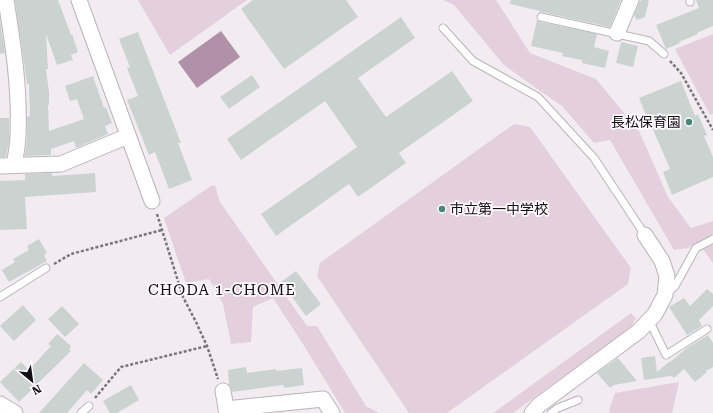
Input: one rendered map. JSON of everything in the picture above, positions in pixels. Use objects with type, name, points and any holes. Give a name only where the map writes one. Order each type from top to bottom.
[{"type":"street","points":[[6,0],[13,45],[18,101],[18,135],[7,165],[61,164],[128,136]]},
{"type":"street","points":[[79,0],[152,201]]},
{"type":"street","points":[[617,33],[630,0]]},
{"type":"street","points":[[532,413],[539,406],[639,331],[655,314],[665,295],[667,276],[662,261],[645,235]]},
{"type":"street","points":[[223,391],[226,411],[323,399],[332,413]]},
{"type":"street","points":[[0,404],[15,413]]},
{"type":"lane","points":[[541,17],[649,41],[664,54]]},
{"type":"lane","points":[[444,28],[473,61],[538,97],[594,158],[645,235]]},
{"type":"lane","points":[[665,295],[675,286],[696,248],[713,239]]},
{"type":"lane","points":[[0,297],[46,268]]},
{"type":"lane","points":[[649,320],[666,355],[707,329]]},
{"type":"lane","points":[[552,413],[558,408],[578,400]]},
{"type":"lane","points":[[81,413],[89,406]]},
{"type":"path","points":[[664,54],[681,73],[713,130]]},
{"type":"path","points":[[152,201],[183,298],[196,322],[223,391]]},
{"type":"path","points":[[46,268],[70,254],[162,230]]},
{"type":"path","points":[[89,406],[121,367],[206,346]]},
{"type":"shaded area","points":[[138,0],[247,0],[170,55]]},
{"type":"shaded area","points":[[443,0],[496,0],[530,53],[596,79],[639,131],[668,197],[691,228],[713,221],[713,234],[688,248],[674,250],[610,140],[594,143],[562,106],[503,64],[454,5]]},
{"type":"shaded area","points":[[221,31],[240,57],[197,88],[178,62]]},
{"type":"shaded area","points":[[713,34],[713,114],[710,115],[675,49]]},
{"type":"shaded area","points":[[514,124],[530,127],[631,268],[628,284],[447,413],[409,413],[317,276],[320,263]]},
{"type":"shaded area","points":[[215,185],[220,202],[307,326],[317,326],[366,406],[379,413],[345,413],[273,298],[253,307],[251,342],[231,344],[223,304],[209,279],[186,283],[164,218],[211,186]]},
{"type":"shaded area","points":[[713,243],[713,263],[702,248]]},
{"type":"shaded area","points":[[631,313],[636,318],[631,327],[513,413],[493,413]]},
{"type":"shaded area","points":[[679,382],[672,413],[610,413],[609,411],[615,393]]},
{"type":"building","points":[[15,0],[58,0],[78,52],[71,55],[73,60],[57,65],[46,34],[48,69],[46,69],[49,92],[49,131],[84,119],[77,99],[70,101],[65,86],[93,76],[104,108],[106,107],[112,123],[105,126],[108,134],[76,148],[74,141],[51,149],[51,155],[25,156],[27,117],[30,116],[29,84],[27,84]]},
{"type":"building","points":[[253,0],[346,0],[358,17],[284,69],[241,9]]},
{"type":"building","points":[[511,0],[621,0],[610,27],[539,12],[540,11],[510,4]]},
{"type":"building","points":[[649,0],[645,17],[637,20],[634,15],[640,1]]},
{"type":"building","points":[[696,0],[713,0],[713,26],[666,49],[656,25],[699,8]]},
{"type":"building","points":[[401,17],[415,38],[358,78],[386,117],[452,71],[473,101],[399,153],[406,163],[358,197],[349,184],[276,236],[261,214],[357,147],[325,101],[241,160],[227,139]]},
{"type":"building","points":[[0,20],[5,53],[0,54]]},
{"type":"building","points":[[537,20],[540,22],[597,34],[594,47],[609,51],[605,68],[582,63],[582,60],[562,56],[563,53],[531,46]]},
{"type":"building","points":[[138,32],[181,143],[178,143],[192,180],[169,189],[155,152],[149,155],[127,100],[138,96],[127,68],[130,67],[119,39]]},
{"type":"building","points":[[621,42],[638,46],[633,67],[616,63]]},
{"type":"building","points":[[252,75],[260,87],[229,109],[220,97]]},
{"type":"building","points":[[681,81],[695,116],[698,114],[707,135],[704,136],[713,157],[713,177],[672,195],[663,172],[670,169],[639,98]]},
{"type":"building","points":[[0,118],[9,118],[9,141],[6,157],[0,157]]},
{"type":"building","points":[[52,173],[52,176],[95,173],[96,192],[25,197],[27,229],[0,230],[0,181],[25,180],[25,174]]},
{"type":"building","points":[[39,239],[47,253],[44,255],[47,261],[9,282],[2,270],[15,262],[13,259],[29,250],[27,246]]},
{"type":"building","points":[[296,271],[321,304],[306,316],[281,282]]},
{"type":"building","points":[[707,289],[713,294],[713,306],[699,320],[702,326],[687,335],[669,307],[684,298],[690,306]]},
{"type":"building","points":[[23,305],[36,320],[14,341],[0,326]]},
{"type":"building","points":[[62,306],[79,324],[65,337],[48,319]]},
{"type":"building","points":[[57,334],[71,346],[69,349],[71,351],[19,402],[0,382],[21,362],[29,370],[51,346],[48,344]]},
{"type":"building","points":[[708,335],[713,343],[713,367],[706,371],[707,372],[695,382],[684,369],[674,378],[671,376],[644,380],[641,358],[655,356],[657,372],[687,348]]},
{"type":"building","points":[[618,358],[637,381],[614,385],[610,388],[597,373]]},
{"type":"building","points":[[84,363],[103,380],[91,394],[87,390],[67,413],[39,413]]},
{"type":"building","points":[[246,367],[247,373],[276,369],[276,371],[302,368],[304,385],[284,388],[283,385],[232,392],[229,385],[228,370]]},
{"type":"building","points":[[131,385],[139,400],[117,413],[110,413],[103,401]]},
{"type":"place","name":"長松保育園","points":[[689,122]]},
{"type":"place","name":"市立第一中学校","points":[[442,209]]},
{"type":"district","name":"CHODA 1-CHOME","points":[[222,290]]}]
